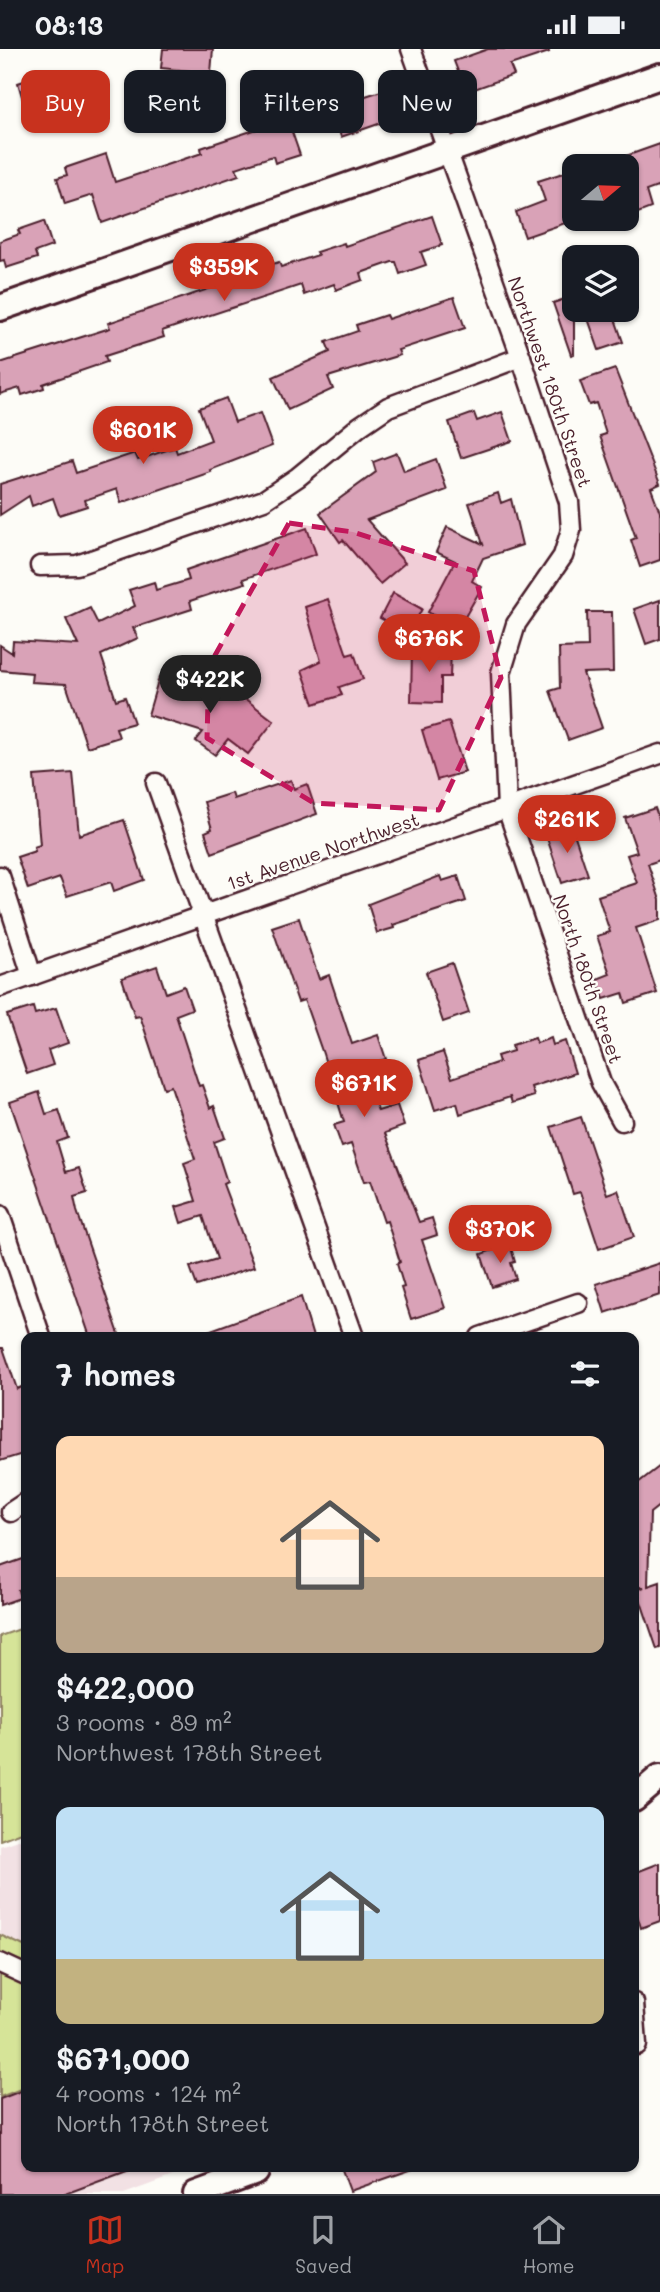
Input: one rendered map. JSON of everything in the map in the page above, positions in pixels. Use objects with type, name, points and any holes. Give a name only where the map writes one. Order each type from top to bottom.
[{"type":"street","name":"Northwest 180th Street","points":[[411,49],[521,357],[569,502],[571,530],[563,556],[516,624],[501,673],[507,808]]},
{"type":"street","points":[[0,308],[660,76]]},
{"type":"street","points":[[40,566],[77,565],[264,500],[388,407],[521,357]]},
{"type":"street","name":"1st Avenue Northwest","points":[[0,987],[660,754]]},
{"type":"street","points":[[156,783],[352,1332]]},
{"type":"street","name":"North 180th Street","points":[[507,808],[601,1083],[622,1121]]},
{"type":"street","points":[[0,876],[32,976]]},
{"type":"street","points":[[0,1215],[39,1332]]},
{"type":"street","points":[[494,1332],[578,1303]]},
{"type":"street","points":[[639,1795],[660,1777]]},
{"type":"street","points":[[0,1962],[21,1972]]},
{"type":"street","points":[[196,2194],[251,2172]]},
{"type":"street","points":[[235,2194],[256,2172]]},
{"type":"highlighted area","points":[[289,523],[353,532],[474,571],[501,678],[439,810],[314,803],[207,738],[209,666]]},
{"type":"shaded area","points":[[21,1839],[21,2172],[183,2172],[124,2194],[0,2194],[0,1846]]},
{"type":"green space","points":[[21,1629],[21,1832],[0,1840],[0,1636]]},
{"type":"green space","points":[[0,1935],[21,1945],[21,2089],[0,2097]]},
{"type":"building","points":[[163,49],[213,49],[211,70],[161,68]]},
{"type":"building","points":[[488,49],[548,49],[549,52],[510,65],[514,75],[477,88],[477,70],[457,70],[454,61]]},
{"type":"building","points":[[378,92],[378,124],[364,129],[364,96]]},
{"type":"building","points":[[245,133],[292,133],[300,155],[275,163],[273,156],[236,168],[239,175],[102,223],[93,195],[65,204],[57,178],[67,175],[65,168],[106,154],[115,182],[202,153],[201,148]]},
{"type":"building","points":[[660,144],[660,186],[646,191],[651,208],[639,213],[639,154],[632,154]]},
{"type":"building","points":[[562,173],[562,224],[525,237],[516,212],[545,201],[538,181]]},
{"type":"building","points":[[432,216],[442,245],[421,252],[426,265],[400,274],[396,262],[392,262],[361,273],[363,280],[336,290],[334,284],[304,295],[301,285],[162,331],[164,337],[105,356],[107,362],[43,384],[44,388],[22,395],[20,388],[0,394],[0,363],[110,328],[108,323],[229,282],[227,279],[279,262],[281,267],[318,255],[316,252],[344,243],[345,246]]},
{"type":"building","points":[[44,221],[52,246],[35,252],[37,258],[6,268],[4,260],[0,261],[0,241],[20,234],[18,230]]},
{"type":"building","points":[[454,297],[465,328],[398,350],[400,355],[328,377],[333,389],[288,410],[273,377],[330,352],[326,342],[358,331],[356,325],[386,315],[388,319]]},
{"type":"building","points":[[562,300],[562,322],[574,322],[574,354],[571,355],[553,303]]},
{"type":"building","points":[[589,322],[616,322],[623,342],[599,350]]},
{"type":"building","points":[[615,369],[660,484],[651,488],[660,512],[660,560],[640,567],[631,540],[636,538],[600,436],[606,434],[596,403],[589,405],[580,381]]},
{"type":"building","points":[[226,398],[235,422],[260,413],[272,446],[210,470],[211,472],[121,503],[117,489],[85,500],[87,506],[59,515],[53,498],[32,506],[29,496],[0,515],[0,484],[72,461],[76,473],[135,453],[138,460],[175,447],[177,453],[211,440],[199,408]]},
{"type":"building","points":[[502,412],[512,441],[461,458],[449,422],[474,413],[477,421]]},
{"type":"building","points":[[397,453],[404,471],[436,459],[447,490],[367,520],[405,563],[380,584],[343,540],[340,542],[320,513],[376,472],[373,462]]},
{"type":"building","points":[[498,493],[501,503],[511,499],[522,545],[483,558],[472,581],[482,587],[458,629],[428,612],[455,561],[436,552],[447,527],[483,544],[469,503]]},
{"type":"building","points":[[307,528],[316,554],[243,579],[245,583],[190,601],[192,609],[133,628],[138,638],[101,655],[116,700],[125,697],[134,723],[116,728],[119,737],[87,747],[66,684],[31,682],[32,673],[0,670],[0,645],[12,653],[13,641],[78,645],[66,619],[90,608],[98,624],[135,606],[129,590],[154,582],[156,590],[189,580],[186,570]]},
{"type":"building","points":[[393,593],[422,609],[409,633],[380,618]]},
{"type":"building","points":[[328,599],[347,655],[354,653],[363,679],[339,687],[342,695],[314,704],[302,670],[321,661],[305,607]]},
{"type":"building","points":[[660,600],[660,639],[646,644],[634,609]]},
{"type":"building","points":[[587,612],[612,612],[613,672],[583,673],[602,728],[568,740],[550,691],[560,688],[559,648],[588,647]]},
{"type":"building","points":[[412,649],[451,650],[450,677],[441,677],[441,703],[411,702]]},
{"type":"building","points":[[159,677],[229,698],[235,691],[274,721],[248,754],[228,739],[215,755],[196,741],[203,732],[148,715]]},
{"type":"building","points":[[449,722],[465,772],[437,780],[422,730]]},
{"type":"building","points":[[73,773],[79,835],[124,820],[144,880],[114,891],[111,882],[67,896],[60,878],[28,889],[17,857],[35,851],[34,847],[40,845],[34,776]]},
{"type":"building","points":[[291,780],[294,789],[307,784],[317,814],[212,853],[205,832],[212,829],[204,802],[232,793],[234,799]]},
{"type":"building","points":[[655,808],[660,822],[660,860],[648,864],[660,900],[660,920],[636,928],[657,993],[626,1003],[623,993],[604,999],[597,979],[610,974],[597,936],[610,932],[598,896],[637,883],[627,855],[637,852],[625,818]]},
{"type":"building","points":[[572,827],[588,875],[562,883],[546,835]]},
{"type":"building","points":[[440,876],[442,881],[458,876],[466,901],[393,925],[394,928],[377,933],[368,904]]},
{"type":"building","points":[[299,918],[319,979],[329,975],[352,1044],[378,1035],[386,1059],[363,1066],[378,1111],[397,1105],[404,1126],[385,1133],[419,1222],[432,1218],[437,1235],[422,1240],[445,1308],[411,1319],[401,1288],[404,1287],[397,1264],[400,1262],[387,1221],[384,1222],[370,1181],[364,1182],[351,1144],[342,1147],[334,1125],[344,1122],[323,1054],[304,1000],[298,1002],[272,927]]},
{"type":"building","points":[[452,963],[469,1013],[443,1022],[426,972]]},
{"type":"building","points":[[157,966],[166,993],[184,986],[192,1009],[176,1015],[199,1086],[202,1085],[210,1108],[214,1106],[225,1138],[214,1142],[227,1182],[223,1184],[254,1267],[197,1286],[190,1267],[217,1259],[203,1216],[181,1223],[176,1207],[196,1201],[184,1163],[195,1159],[171,1086],[164,1088],[140,1016],[135,1017],[122,978]]},
{"type":"building","points":[[33,1007],[35,1014],[56,1008],[68,1043],[48,1050],[53,1065],[27,1074],[7,1015]]},
{"type":"building","points":[[535,1038],[537,1043],[551,1038],[553,1045],[565,1041],[575,1073],[531,1087],[534,1096],[512,1103],[510,1097],[460,1114],[457,1103],[435,1110],[419,1060],[443,1052],[452,1078],[499,1062],[497,1056],[513,1051],[512,1045]]},
{"type":"building","points":[[39,1092],[46,1114],[59,1110],[68,1138],[57,1142],[66,1172],[79,1168],[87,1193],[74,1197],[77,1211],[118,1332],[88,1332],[10,1102]]},
{"type":"building","points":[[581,1117],[607,1194],[618,1190],[634,1237],[599,1249],[580,1192],[573,1194],[551,1127]]},
{"type":"building","points":[[510,1244],[515,1262],[511,1263],[516,1279],[492,1287],[481,1254]]},
{"type":"building","points":[[660,1263],[660,1295],[605,1313],[596,1284]]},
{"type":"building","points":[[301,1297],[312,1332],[205,1332]]},
{"type":"building","points":[[0,1348],[3,1348],[17,1389],[21,1387],[21,1455],[0,1461]]},
{"type":"building","points":[[660,1466],[660,1505],[650,1513],[648,1586],[660,1582],[660,1648],[657,1649],[639,1596],[639,1589],[644,1587],[639,1587],[639,1482]]},
{"type":"building","points":[[21,1560],[21,1589],[18,1590],[20,1598],[0,1605],[0,1567]]},
{"type":"building","points":[[660,1863],[660,1921],[641,1928],[639,1921],[639,1871]]},
{"type":"building","points":[[21,2091],[21,2172],[124,2172],[65,2194],[0,2194],[0,2099]]},
{"type":"building","points":[[343,2172],[404,2172],[350,2191]]}]
